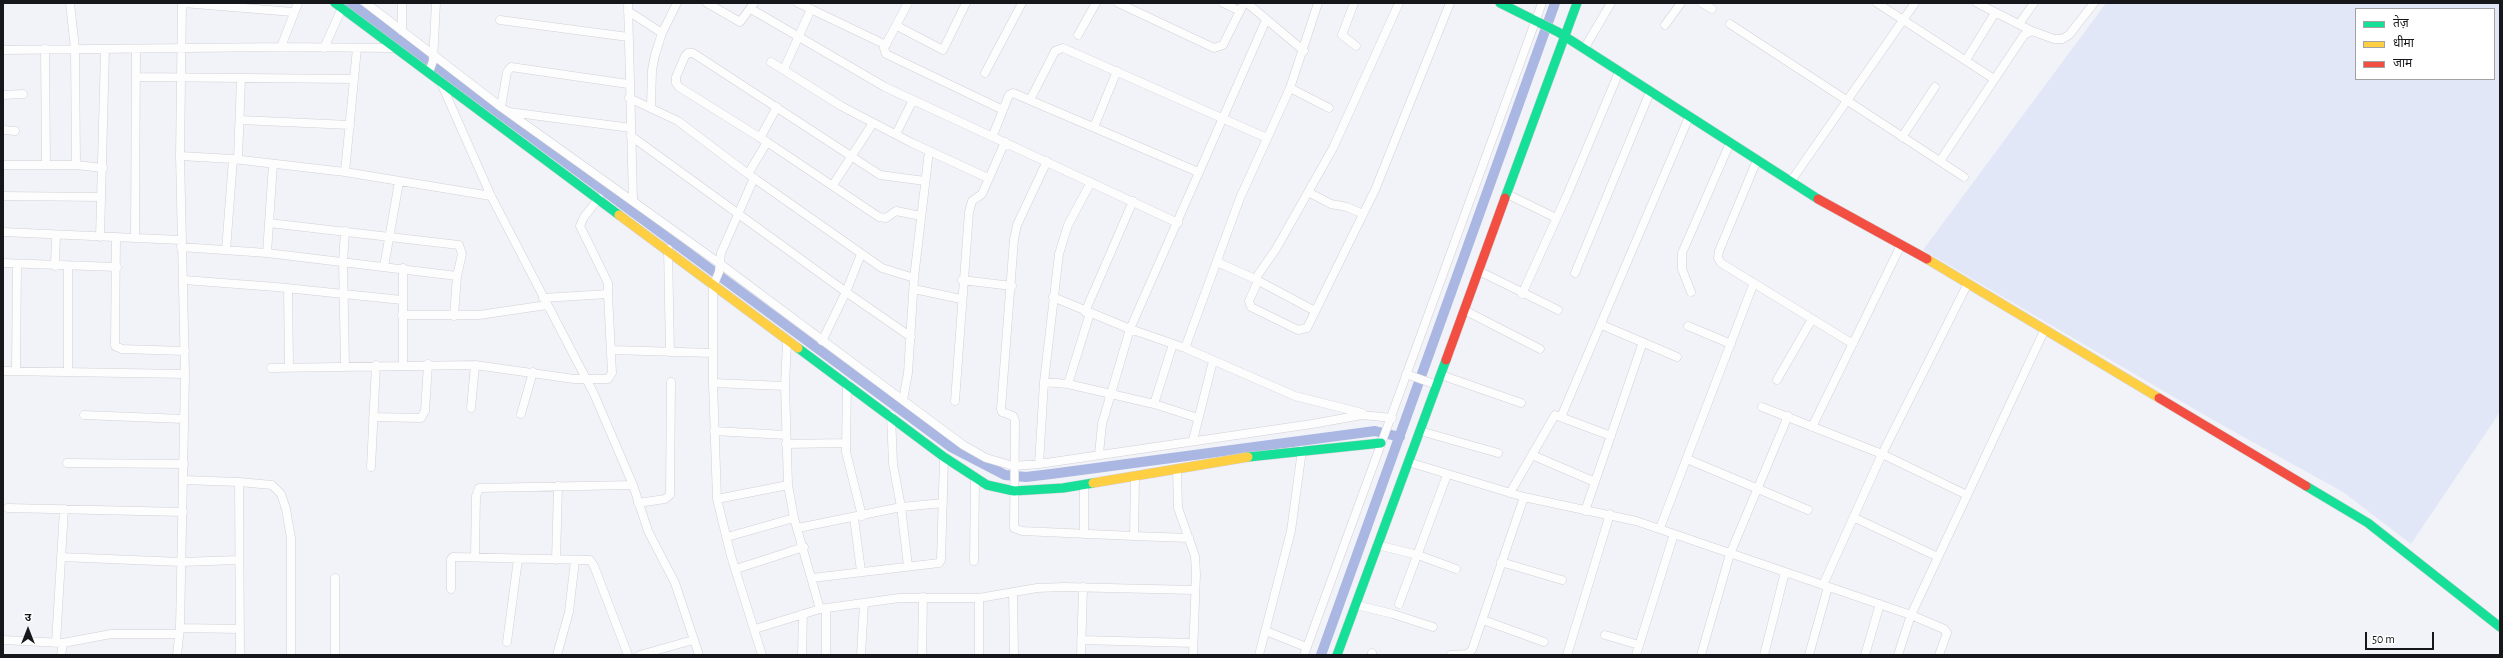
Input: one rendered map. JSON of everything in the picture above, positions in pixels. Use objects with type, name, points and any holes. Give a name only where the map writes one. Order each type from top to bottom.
[{"type":"street","points":[[70,3],[75,49],[76,165]]},
{"type":"street","points":[[177,655],[180,631],[186,374],[184,280],[181,244],[180,156],[183,3],[231,5],[293,12]]},
{"type":"street","points":[[281,47],[293,12],[298,3]]},
{"type":"street","points":[[402,3],[402,31]]},
{"type":"street","points":[[432,64],[436,3]]},
{"type":"street","points":[[651,107],[652,70],[662,33],[676,3]]},
{"type":"street","points":[[707,3],[738,22],[743,21],[753,6],[864,76],[1178,223]]},
{"type":"street","points":[[798,3],[886,45]]},
{"type":"street","points":[[908,3],[886,45],[885,51],[889,56],[1002,110]]},
{"type":"street","points":[[897,26],[943,50],[966,3]]},
{"type":"street","points":[[985,73],[1022,3]]},
{"type":"street","points":[[1078,35],[1096,3]]},
{"type":"street","points":[[1118,3],[1214,48],[1223,45],[1245,3],[1304,51]]},
{"type":"street","points":[[1223,3],[1240,11]]},
{"type":"street","points":[[1185,348],[1218,262],[1240,198],[1290,88],[1304,51],[1318,3]]},
{"type":"street","points":[[1354,3],[1342,35],[1356,46]]},
{"type":"street","points":[[1399,3],[1333,148],[1257,280],[1249,301],[1250,307],[1298,330],[1306,328],[1375,190],[1450,3]]},
{"type":"street","points":[[1500,3],[1561,34],[1827,204],[1968,283],[2368,523],[2500,627]]},
{"type":"street","points":[[1266,631],[1305,651],[1383,439],[1410,376],[1538,23],[1542,3]]},
{"type":"street","points":[[1337,655],[1507,194],[1561,34],[1577,3]]},
{"type":"street","points":[[1584,49],[1611,3]]},
{"type":"street","points":[[1665,25],[1681,3]]},
{"type":"street","points":[[1702,3],[1712,9]]},
{"type":"street","points":[[1877,3],[1994,79]]},
{"type":"street","points":[[1791,181],[1915,3]]},
{"type":"street","points":[[1977,3],[2032,31],[2054,39],[2062,39],[2069,35],[2094,3]]},
{"type":"street","points":[[2019,24],[2034,3]]},
{"type":"street","points":[[369,4],[402,31],[432,64],[491,196],[587,380],[633,485],[638,503],[654,543],[672,577],[699,655]]},
{"type":"street","points":[[324,48],[338,6],[394,48],[432,64],[501,107],[719,262],[822,341],[963,445],[986,458],[1014,469],[1099,454],[1371,415]]},
{"type":"street","points":[[628,7],[662,33]]},
{"type":"street","points":[[628,7],[628,84],[633,201]]},
{"type":"street","points":[[784,69],[811,9]]},
{"type":"street","points":[[1966,60],[1995,13]]},
{"type":"street","points":[[500,20],[628,37]]},
{"type":"street","points":[[1099,454],[1102,424],[1130,329],[1178,223],[1198,172],[1266,20]]},
{"type":"street","points":[[1730,24],[1964,177]]},
{"type":"street","points":[[1940,161],[2024,35],[2032,31]]},
{"type":"street","points":[[3,50],[281,47],[394,48]]},
{"type":"street","points":[[345,172],[357,48]]},
{"type":"street","points":[[1030,100],[1055,51],[1059,48],[1117,71],[1266,138]]},
{"type":"street","points":[[45,49],[46,165]]},
{"type":"street","points":[[135,238],[136,49]]},
{"type":"street","points":[[100,237],[104,50]]},
{"type":"street","points":[[921,216],[896,211],[886,218],[879,217],[764,140],[679,87],[676,83],[676,77],[685,56],[688,53],[693,53],[880,175],[925,181]]},
{"type":"street","points":[[771,62],[830,100],[873,123],[988,178]]},
{"type":"street","points":[[501,107],[507,72],[511,66],[628,84]]},
{"type":"street","points":[[1094,127],[1117,71]]},
{"type":"street","points":[[1522,294],[1619,72]]},
{"type":"street","points":[[136,77],[354,79]]},
{"type":"street","points":[[226,250],[240,120],[241,78]]},
{"type":"street","points":[[440,80],[715,283],[788,341],[891,415],[944,457],[975,479],[987,485],[1014,488],[1084,485],[1177,469],[1383,439]]},
{"type":"street","points":[[1902,137],[1935,87]]},
{"type":"street","points":[[1290,88],[1329,108]]},
{"type":"street","points":[[1575,273],[1650,92]]},
{"type":"street","points":[[3,94],[23,94]]},
{"type":"street","points":[[993,136],[1002,110],[1010,94],[1017,94],[1198,172]]},
{"type":"street","points":[[629,98],[651,107],[678,121],[751,176],[861,254],[888,271],[914,278]]},
{"type":"street","points":[[896,134],[913,100]]},
{"type":"street","points":[[762,655],[717,499],[713,353],[715,283],[719,272],[721,253],[738,214],[777,107]]},
{"type":"street","points":[[508,112],[631,132],[738,214],[911,337]]},
{"type":"street","points":[[1562,417],[1689,116]]},
{"type":"street","points":[[240,120],[350,125]]},
{"type":"street","points":[[833,185],[853,157],[873,123]]},
{"type":"street","points":[[3,130],[15,131]]},
{"type":"street","points":[[955,401],[962,280],[970,205],[972,201],[982,194],[1005,142]]},
{"type":"street","points":[[1691,292],[1682,269],[1682,253],[1730,143]]},
{"type":"street","points":[[903,400],[911,337],[914,278],[929,151]]},
{"type":"street","points":[[180,156],[236,159],[345,172],[491,196]]},
{"type":"street","points":[[1757,160],[1719,251],[1718,258],[1720,263],[1753,285],[1853,344]]},
{"type":"street","points":[[1047,161],[1017,225],[1001,409],[1004,414],[1014,418],[1013,524],[1016,530],[1189,538]]},
{"type":"street","points":[[267,253],[273,164]]},
{"type":"street","points":[[3,165],[76,165],[102,168]]},
{"type":"street","points":[[384,267],[400,182]]},
{"type":"street","points":[[1039,464],[1044,382],[1052,297],[1063,238],[1091,182]]},
{"type":"street","points":[[1308,192],[1332,204],[1347,207],[1363,214]]},
{"type":"street","points":[[1507,194],[1556,218]]},
{"type":"street","points":[[3,196],[101,197]]},
{"type":"street","points":[[271,368],[428,364],[474,365],[587,380],[604,380],[612,377],[608,282],[580,226],[584,217],[599,198]]},
{"type":"street","points":[[1068,384],[1087,312],[1133,201]]},
{"type":"street","points":[[269,223],[459,245],[462,254],[457,276],[454,316]]},
{"type":"street","points":[[3,232],[135,238],[226,250],[403,268],[457,276]]},
{"type":"street","points":[[345,232],[343,262],[345,366]]},
{"type":"street","points":[[54,266],[56,235]]},
{"type":"street","points":[[116,237],[117,267],[115,346],[122,349],[185,351]]},
{"type":"street","points":[[1812,428],[1901,245]]},
{"type":"street","points":[[668,249],[670,352]]},
{"type":"street","points":[[822,341],[846,292],[861,254]]},
{"type":"street","points":[[1218,262],[1257,280],[1315,311]]},
{"type":"street","points":[[3,263],[68,267],[117,267]]},
{"type":"street","points":[[16,371],[17,264]]},
{"type":"street","points":[[68,267],[68,371]]},
{"type":"street","points":[[403,268],[403,365]]},
{"type":"street","points":[[1479,271],[1522,294],[1558,310]]},
{"type":"street","points":[[184,280],[288,288],[402,300]]},
{"type":"street","points":[[962,280],[1012,286]]},
{"type":"street","points":[[1810,655],[1825,586],[1882,454],[1968,283]]},
{"type":"street","points":[[1660,528],[1753,285]]},
{"type":"street","points":[[288,288],[289,367]]},
{"type":"street","points":[[914,289],[961,299]]},
{"type":"street","points":[[402,315],[454,316],[490,314],[545,302],[608,294]]},
{"type":"street","points":[[1052,297],[1130,329],[1185,348],[1295,396],[1371,415],[1390,422]]},
{"type":"street","points":[[1464,310],[1540,349]]},
{"type":"street","points":[[1777,380],[1812,319]]},
{"type":"street","points":[[1602,325],[1677,357]]},
{"type":"street","points":[[1688,326],[1731,344]]},
{"type":"street","points":[[1898,655],[1911,615],[2045,329]]},
{"type":"street","points":[[788,341],[785,386],[788,485],[794,518],[823,609],[826,655]]},
{"type":"street","points":[[1585,511],[1643,342]]},
{"type":"street","points":[[1154,404],[1173,344]]},
{"type":"street","points":[[612,350],[713,353]]},
{"type":"street","points":[[1193,440],[1213,361]]},
{"type":"street","points":[[374,417],[421,418],[426,411],[428,364]]},
{"type":"street","points":[[371,467],[376,365]]},
{"type":"street","points":[[471,408],[474,365]]},
{"type":"street","points":[[3,371],[186,374]]},
{"type":"street","points":[[521,414],[532,372]]},
{"type":"street","points":[[1440,375],[1521,403]]},
{"type":"street","points":[[1410,376],[1437,385]]},
{"type":"street","points":[[638,503],[665,499],[670,496],[671,382]]},
{"type":"street","points":[[1044,382],[1068,384],[1154,404],[1198,418]]},
{"type":"street","points":[[713,383],[785,386]]},
{"type":"street","points":[[847,383],[846,443],[858,517],[861,571]]},
{"type":"street","points":[[1762,407],[1788,416],[1812,428],[1882,454],[1967,495]]},
{"type":"street","points":[[84,415],[184,419]]},
{"type":"street","points":[[891,415],[893,464],[901,507],[908,566]]},
{"type":"street","points":[[1701,655],[1730,554],[1788,416]]},
{"type":"street","points":[[1510,493],[1553,417],[1562,417],[1611,436]]},
{"type":"street","points":[[714,431],[786,435]]},
{"type":"street","points":[[1420,431],[1498,453]]},
{"type":"street","points":[[786,444],[846,443]]},
{"type":"street","points":[[1259,655],[1291,530],[1302,450]]},
{"type":"street","points":[[1532,455],[1595,482]]},
{"type":"street","points":[[812,578],[861,571],[936,564],[941,560],[944,457]]},
{"type":"street","points":[[1687,459],[1808,510]]},
{"type":"street","points":[[1408,462],[1524,497],[1585,511],[1610,514],[1660,528],[1730,554],[1911,615],[1944,629],[1947,633],[1939,655]]},
{"type":"street","points":[[67,463],[184,464]]},
{"type":"street","points":[[1177,469],[1178,508],[1195,556],[1193,655]]},
{"type":"street","points":[[1399,604],[1447,475]]},
{"type":"street","points":[[1134,536],[1135,477]]},
{"type":"street","points":[[974,561],[975,479]]},
{"type":"street","points":[[184,480],[272,485],[281,494],[286,509],[291,538],[291,655]]},
{"type":"street","points":[[239,482],[240,655]]},
{"type":"street","points":[[475,556],[476,496],[479,488],[633,485]]},
{"type":"street","points":[[717,499],[788,485]]},
{"type":"street","points":[[1084,485],[1084,534]]},
{"type":"street","points":[[556,560],[558,486]]},
{"type":"street","points":[[1450,655],[1470,653],[1483,620],[1501,562],[1524,497]]},
{"type":"street","points":[[798,528],[858,517],[901,507],[943,503]]},
{"type":"street","points":[[8,508],[183,512]]},
{"type":"street","points":[[61,655],[59,643],[61,557],[64,509]]},
{"type":"street","points":[[1568,655],[1610,514]]},
{"type":"street","points":[[727,537],[794,518]]},
{"type":"street","points":[[1855,518],[1938,557]]},
{"type":"street","points":[[1636,655],[1674,534]]},
{"type":"street","points":[[1377,545],[1418,555],[1456,569]]},
{"type":"street","points":[[736,569],[804,548]]},
{"type":"street","points":[[451,589],[451,559],[457,556],[590,560],[593,563],[628,655]]},
{"type":"street","points":[[61,557],[181,562],[239,560]]},
{"type":"street","points":[[506,642],[518,559]]},
{"type":"street","points":[[557,655],[569,612],[574,560]]},
{"type":"street","points":[[1501,562],[1562,580]]},
{"type":"street","points":[[1764,655],[1785,572]]},
{"type":"street","points":[[334,578],[335,655]]},
{"type":"street","points":[[755,629],[823,609],[923,597],[979,598],[1013,592],[1083,587],[1195,590]]},
{"type":"street","points":[[1081,655],[1083,587]]},
{"type":"street","points":[[1013,592],[1014,655]]},
{"type":"street","points":[[922,655],[923,597]]},
{"type":"street","points":[[979,598],[979,655]]},
{"type":"street","points":[[861,655],[864,603]]},
{"type":"street","points":[[1864,655],[1880,604]]},
{"type":"street","points":[[1356,605],[1393,614],[1433,627]]},
{"type":"street","points":[[802,655],[803,614]]},
{"type":"street","points":[[1483,620],[1544,642]]},
{"type":"street","points":[[3,640],[59,643],[111,634],[240,629]]},
{"type":"street","points":[[1605,635],[1639,645]]},
{"type":"street","points":[[640,655],[693,640]]},
{"type":"street","points":[[1081,640],[1193,643]]},
{"type":"shaded area","points":[[2106,3],[2500,3],[2500,412],[2411,544],[2343,492],[2213,420],[1923,250]]},
{"type":"waterway","points":[[350,3],[951,447],[1005,475],[1026,477],[1375,431],[1400,437]]},
{"type":"waterway","points":[[1321,655],[1555,3]]},
{"type":"traffic: fast","points":[[335,3],[619,215]]},
{"type":"traffic: fast","points":[[1500,3],[1558,32],[1818,199]]},
{"type":"traffic: fast","points":[[1505,198],[1577,3]]},
{"type":"traffic: fast","points":[[798,348],[944,457],[987,485],[1014,491],[1063,488],[1093,483]]},
{"type":"traffic: fast","points":[[1337,655],[1446,360]]},
{"type":"traffic: fast","points":[[1248,457],[1381,443]]},
{"type":"traffic: fast","points":[[2306,486],[2368,523],[2500,627]]},
{"type":"traffic: slow","points":[[619,215],[798,348]]},
{"type":"traffic: slow","points":[[1927,259],[2159,398]]},
{"type":"traffic: slow","points":[[1093,483],[1248,457]]},
{"type":"traffic: jam","points":[[1446,360],[1505,198]]},
{"type":"traffic: jam","points":[[1818,199],[1927,259]]},
{"type":"traffic: jam","points":[[2159,398],[2306,486]]}]
